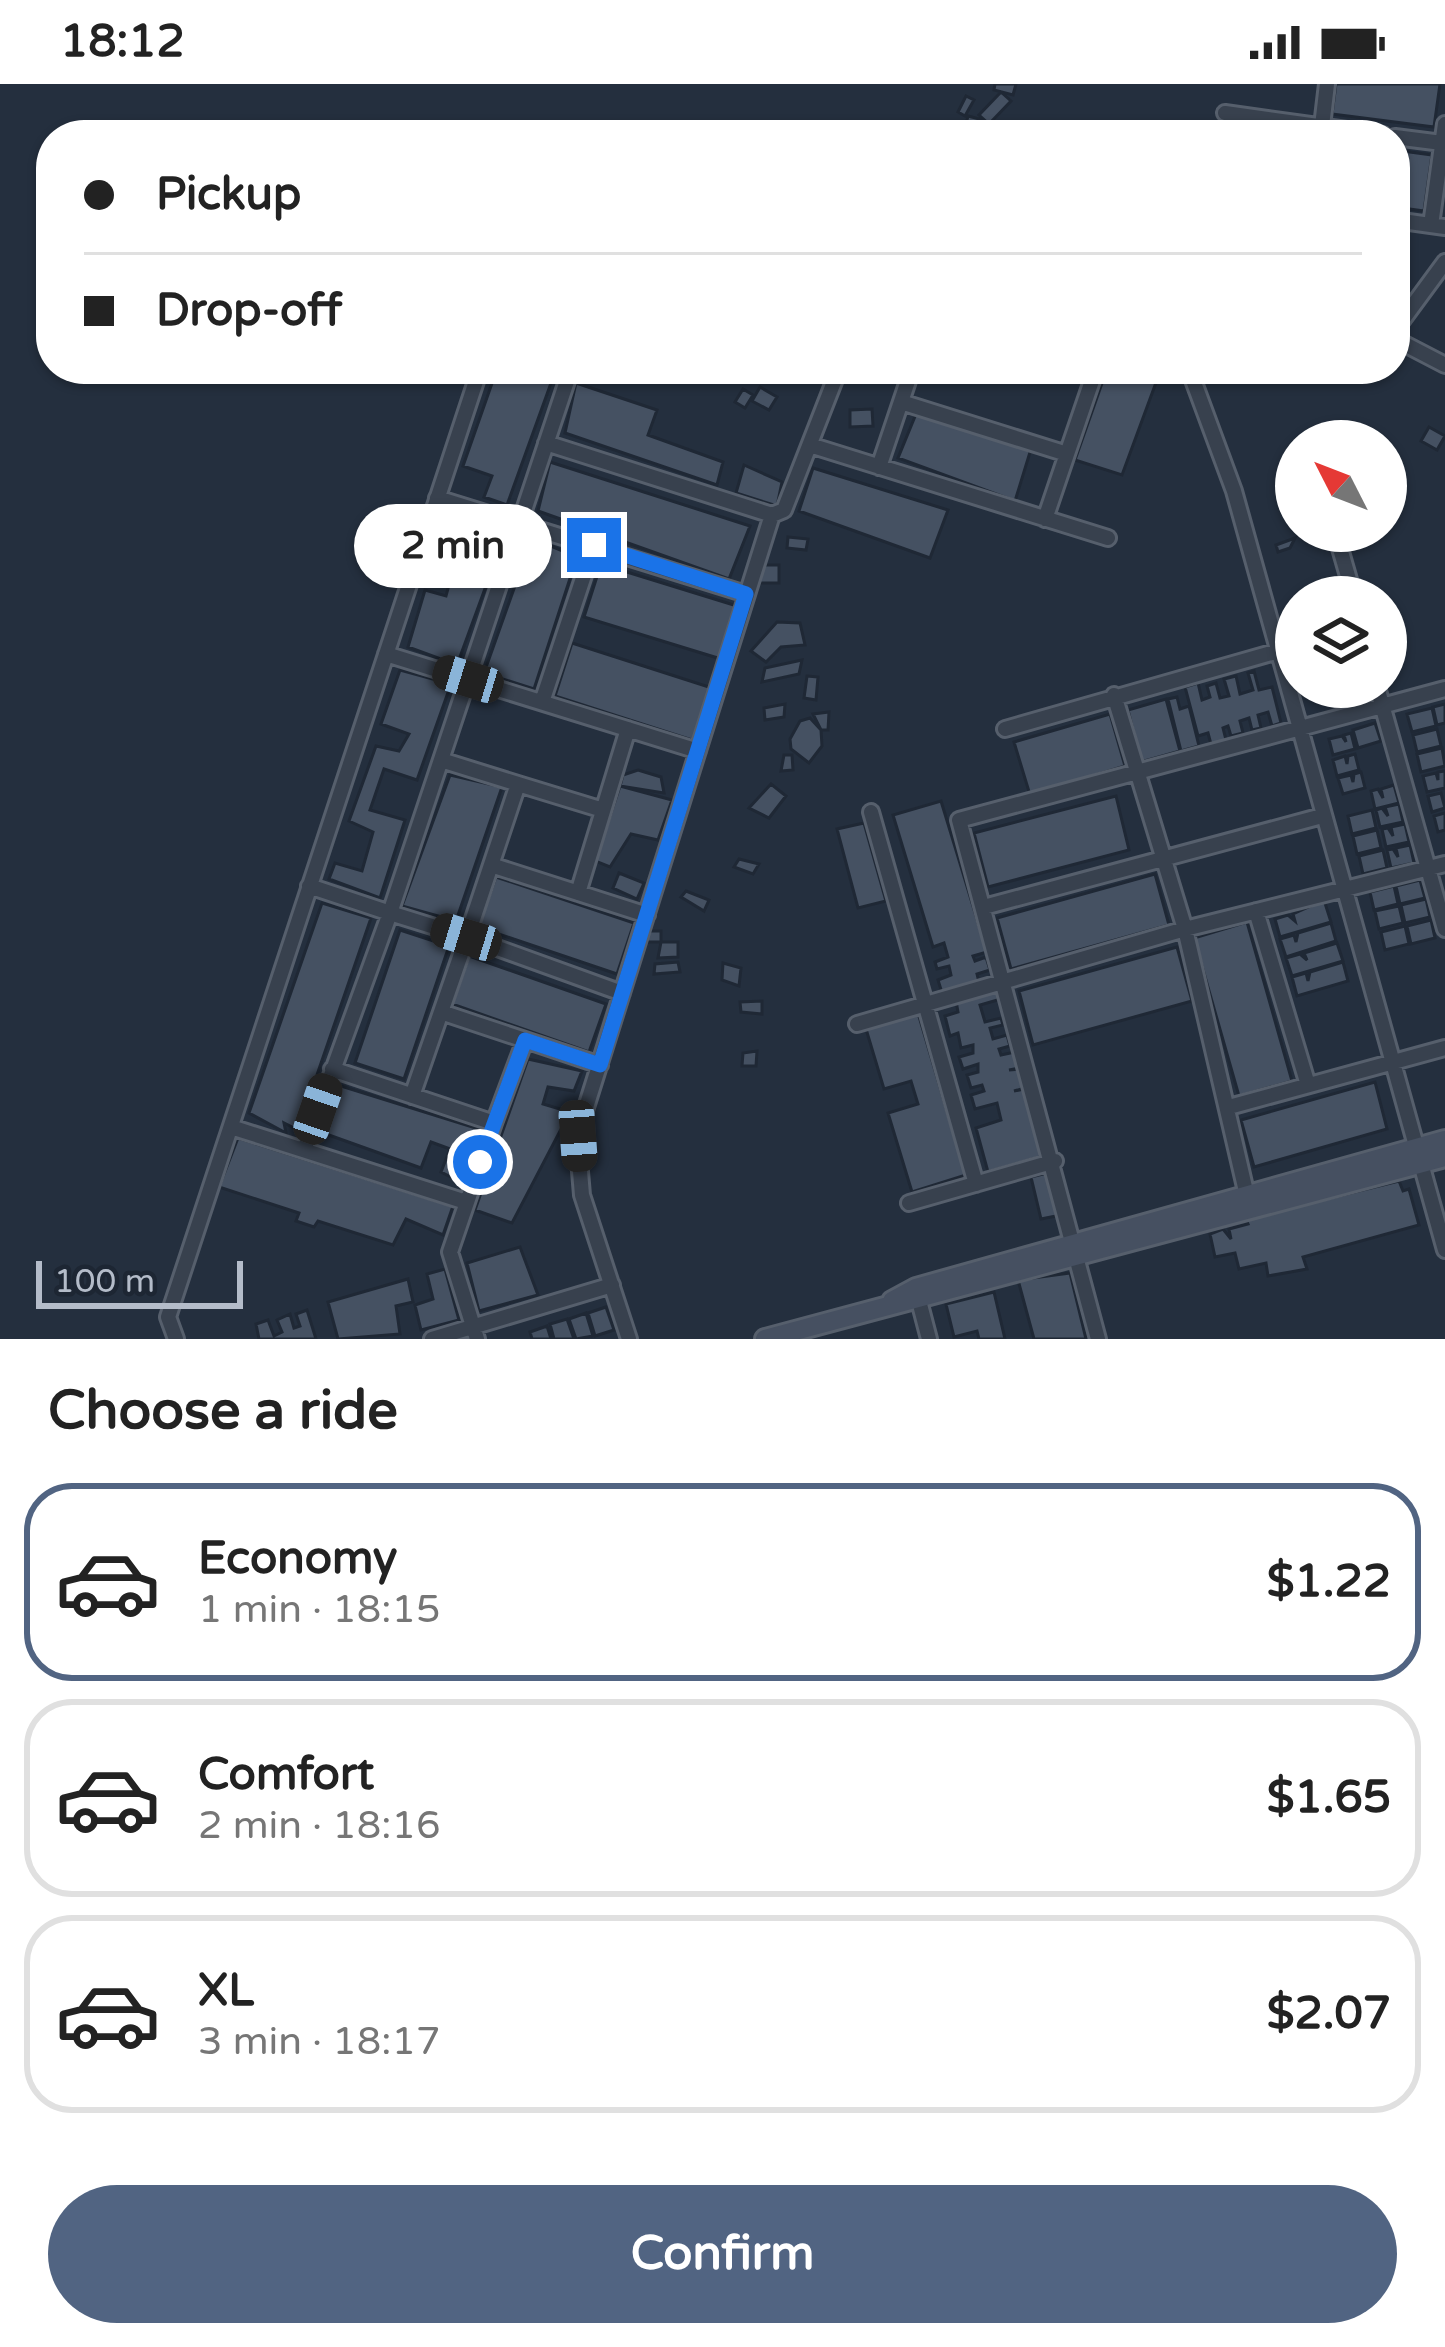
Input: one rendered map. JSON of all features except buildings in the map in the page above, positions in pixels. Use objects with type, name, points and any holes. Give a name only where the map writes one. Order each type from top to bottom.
[{"type":"street","points":[[1323,120],[1327,84]]},
{"type":"street","points":[[1225,113],[1274,120]]},
{"type":"street","points":[[1438,226],[1445,124]]},
{"type":"street","points":[[1410,139],[1442,143]]},
{"type":"street","points":[[1410,312],[1445,262]]},
{"type":"street","points":[[1410,343],[1445,365]]},
{"type":"street","points":[[176,1339],[168,1317],[475,384]]},
{"type":"street","points":[[304,1150],[390,913],[566,384]]},
{"type":"street","points":[[546,443],[772,514],[784,510],[834,384]]},
{"type":"street","points":[[879,467],[907,384]]},
{"type":"street","points":[[1045,518],[1091,384]]},
{"type":"street","points":[[1005,729],[1275,651],[1234,491],[1195,384]]},
{"type":"street","points":[[901,402],[1067,454]]},
{"type":"street","points":[[813,446],[1108,538]]},
{"type":"street","points":[[437,498],[746,594]]},
{"type":"street","points":[[629,1339],[582,1195],[578,1136],[772,514]]},
{"type":"street","points":[[542,702],[594,545]]},
{"type":"street","points":[[386,654],[698,751]]},
{"type":"street","points":[[1407,699],[1445,689]]},
{"type":"street","points":[[1114,695],[1184,929],[1249,1203]]},
{"type":"street","points":[[1292,708],[1445,1250]]},
{"type":"street","points":[[1098,1339],[1055,1162],[959,820],[1374,708]]},
{"type":"street","points":[[1382,708],[1445,929]]},
{"type":"street","points":[[578,893],[628,729]]},
{"type":"street","points":[[441,760],[603,810]]},
{"type":"street","points":[[412,1096],[518,784]]},
{"type":"street","points":[[871,812],[976,1184]]},
{"type":"street","points":[[984,908],[1322,816]]},
{"type":"street","points":[[857,1024],[1184,929],[1445,863]]},
{"type":"street","points":[[491,865],[646,915]]},
{"type":"street","points":[[309,886],[622,993]]},
{"type":"street","points":[[1256,911],[1308,1085]]},
{"type":"street","points":[[441,1012],[600,1065]]},
{"type":"street","points":[[475,1333],[450,1252],[525,1040]]},
{"type":"street","points":[[1229,1107],[1445,1048]]},
{"type":"street","points":[[332,1069],[494,1123]]},
{"type":"street","points":[[231,1127],[466,1202]]},
{"type":"street","points":[[1419,1156],[1445,1140]]},
{"type":"street","points":[[765,1339],[1419,1156],[1445,1156]]},
{"type":"street","points":[[909,1203],[1055,1162]]},
{"type":"street","points":[[432,1339],[475,1333],[612,1285]]},
{"type":"street","points":[[918,1295],[929,1339]]},
{"type":"route","points":[[480,1162],[525,1040],[600,1065],[746,594],[594,545]]}]
